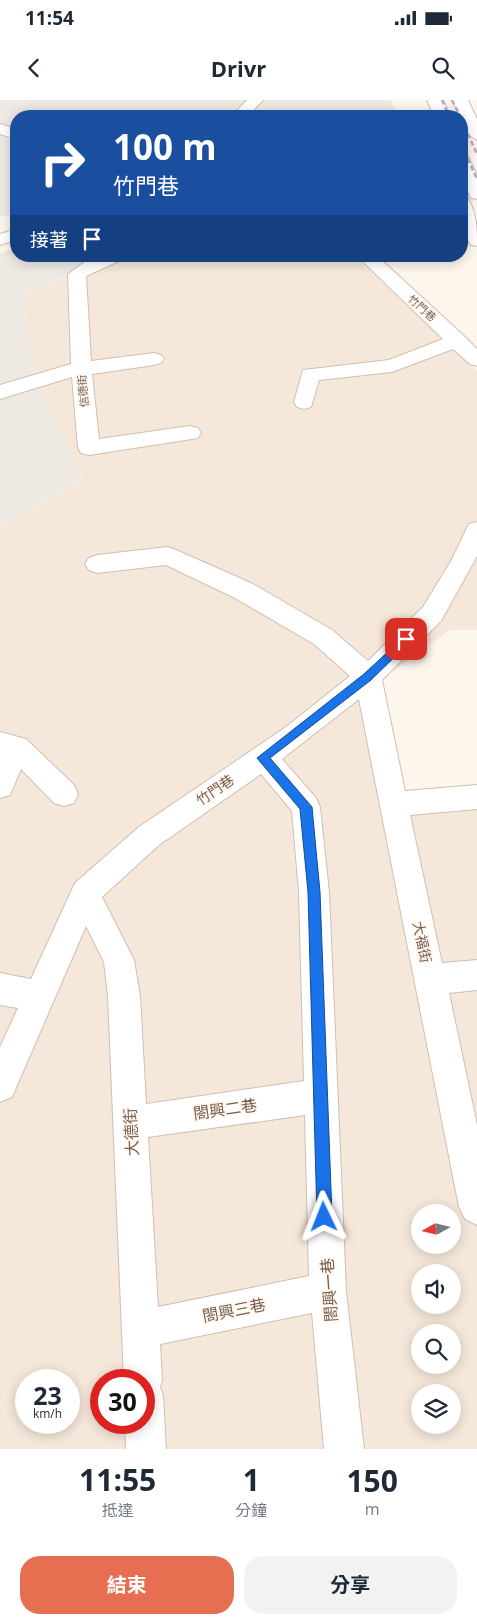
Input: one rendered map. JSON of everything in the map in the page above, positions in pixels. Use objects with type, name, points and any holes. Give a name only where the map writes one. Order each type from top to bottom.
[{"type":"street","points":[[246,110],[255,100]]},
{"type":"street","points":[[468,116],[477,135]]},
{"type":"street","points":[[468,176],[473,189]]},
{"type":"street","points":[[468,218],[477,241]]},
{"type":"street","name":"信德街","points":[[100,262],[77,274],[88,448],[190,433]]},
{"type":"street","name":"竹門巷","points":[[372,262],[477,360]]},
{"type":"street","points":[[304,402],[310,375],[392,366],[457,340]]},
{"type":"street","points":[[0,392],[66,371],[154,359]]},
{"type":"street","name":"竹門巷","points":[[0,1084],[85,894],[148,836],[263,758],[368,677],[432,614],[462,563],[477,530]]},
{"type":"street","points":[[98,564],[168,556],[244,591],[322,637],[368,677]]},
{"type":"street","name":"大福街","points":[[368,677],[477,1207]]},
{"type":"street","points":[[0,786],[8,745]]},
{"type":"street","points":[[8,745],[64,794]]},
{"type":"street","name":"閤興一巷","points":[[263,758],[306,807],[314,892],[319,1096],[328,1291],[344,1449]]},
{"type":"street","points":[[394,804],[477,797]]},
{"type":"street","name":"大德街","points":[[85,894],[119,960],[124,996],[142,1369]]},
{"type":"street","points":[[430,980],[477,975]]},
{"type":"street","points":[[0,989],[39,996]]},
{"type":"street","name":"閤興二巷","points":[[130,1122],[319,1096]]},
{"type":"street","name":"閤興三巷","points":[[140,1329],[328,1291]]},
{"type":"street","points":[[145,1434],[146,1449]]},
{"type":"shaded area","points":[[0,100],[391,100],[395,110],[10,110],[10,215],[0,217]]},
{"type":"shaded area","points":[[10,250],[10,262],[97,262],[21,296],[39,382],[82,479],[0,528],[0,254]]},
{"type":"shaded area","points":[[97,262],[360,262],[477,371],[477,630],[450,630],[381,680],[408,812],[477,808],[477,1449],[0,1449],[0,528],[82,479],[39,382],[21,296]]},
{"type":"railway","points":[[442,100],[446,110]]},
{"type":"railway","points":[[452,100],[457,110]]},
{"type":"railway","points":[[468,134],[477,154]]},
{"type":"railway","points":[[468,159],[477,179]]},
{"type":"route","points":[[324,1217],[314,892],[306,807],[263,758],[368,677],[406,639]]}]
